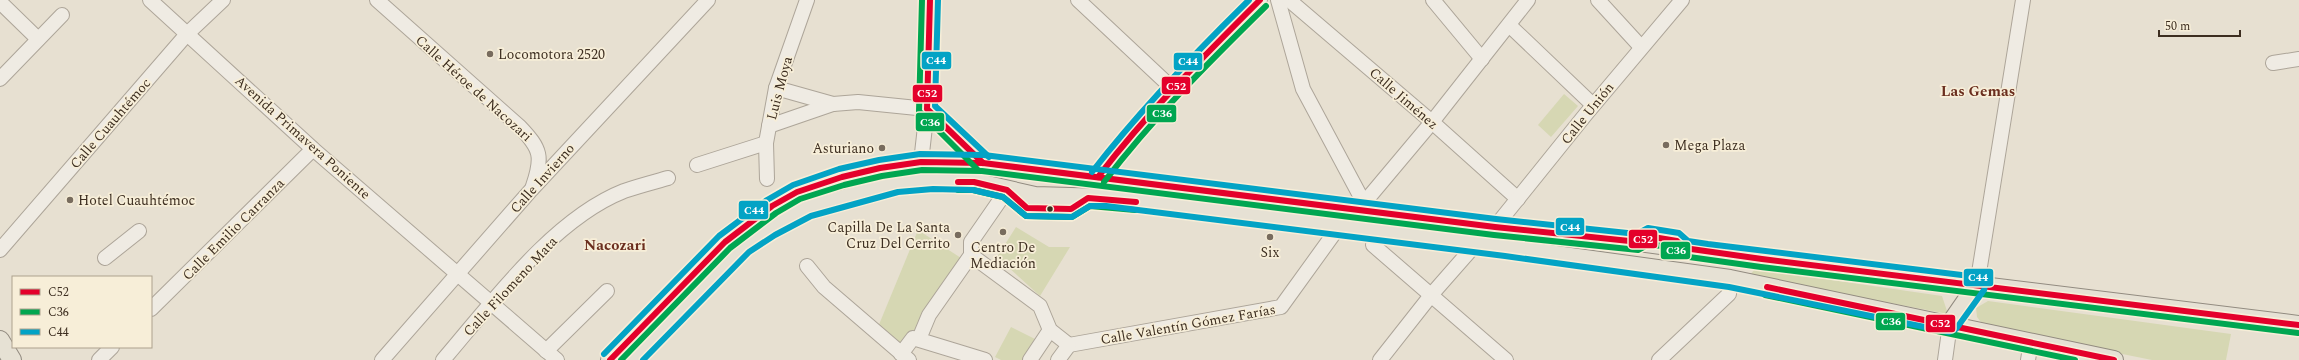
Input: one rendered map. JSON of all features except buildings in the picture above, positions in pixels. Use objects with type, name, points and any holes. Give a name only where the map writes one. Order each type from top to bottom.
[{"type":"main road","points":[[632,360],[754,219],[797,192],[842,177],[921,162],[983,163],[1363,206],[1495,227],[1639,242],[1777,261],[2299,325]]},
{"type":"main road","points":[[1035,196],[1032,185],[1034,176],[1042,170]]},
{"type":"main road","points":[[610,360],[730,248],[808,209],[897,184],[933,181],[974,182],[1035,196],[1106,198],[1730,279],[1950,324],[2114,360]]},
{"type":"main road","points":[[1950,324],[1977,285]]},
{"type":"main road","points":[[0,340],[12,360]]},
{"type":"street","name":"Avenida Primavera Poniente","points":[[150,0],[314,149],[557,360]]},
{"type":"street","name":"Calle Cuauhtémoc","points":[[0,250],[187,34],[223,0]]},
{"type":"street","name":"Calle Héroe de Nacozari","points":[[377,0],[520,127],[535,144],[539,158],[538,172],[531,190]]},
{"type":"street","name":"Calle Invierno","points":[[382,360],[457,272],[531,190],[708,0]]},
{"type":"street","name":"Luis Moya","points":[[766,179],[766,143],[776,88],[807,0]]},
{"type":"street","points":[[921,162],[927,108],[930,0]]},
{"type":"street","points":[[1078,0],[1172,88]]},
{"type":"street","points":[[1098,177],[1132,133],[1172,88],[1260,0]]},
{"type":"street","points":[[1278,0],[1303,89],[1363,206],[1432,122],[1528,0]]},
{"type":"street","name":"Calle Jiménez","points":[[1289,0],[1432,122],[1518,199]]},
{"type":"street","points":[[1433,0],[1482,59]]},
{"type":"street","points":[[1598,0],[1641,47]]},
{"type":"street","name":"Calle Unión","points":[[1495,227],[1593,104],[1682,0]]},
{"type":"street","points":[[1977,285],[2023,0]]},
{"type":"street","points":[[0,2],[38,39]]},
{"type":"street","points":[[0,79],[62,15]]},
{"type":"street","points":[[1508,25],[1593,104]]},
{"type":"street","points":[[2274,63],[2299,59]]},
{"type":"street","points":[[776,88],[833,104]]},
{"type":"street","points":[[769,126],[833,104],[858,102],[927,108],[983,163]]},
{"type":"street","points":[[696,165],[766,143]]},
{"type":"street","name":"Calle Emilio Carranza","points":[[152,308],[314,149]]},
{"type":"street","name":"Calle Filomeno Mata","points":[[443,360],[492,303],[546,244],[580,216],[623,192],[668,178]]},
{"type":"street","points":[[919,339],[929,315],[971,255],[971,242],[1007,190]]},
{"type":"street","name":"Calle Valentín Gómez Farías","points":[[1069,345],[1281,307],[1338,228]]},
{"type":"street","points":[[105,258],[139,231]]},
{"type":"street","points":[[1373,245],[1432,294],[1506,360]]},
{"type":"street","points":[[1380,360],[1432,294],[1475,245]]},
{"type":"street","points":[[971,255],[1040,306],[1050,330],[1069,345],[1058,360]]},
{"type":"street","points":[[807,266],[824,287],[905,357],[913,338],[985,360]]},
{"type":"street","points":[[1659,360],[1729,294],[1730,279]]},
{"type":"street","points":[[546,351],[607,291]]},
{"type":"street","points":[[1945,360],[1950,324]]},
{"type":"street","points":[[1030,360],[1050,330]]},
{"type":"street","points":[[2028,360],[2031,342]]},
{"type":"street","points":[[98,360],[111,348]]},
{"type":"green space","points":[[1564,94],[1578,106],[1551,137],[1538,125]]},
{"type":"green space","points":[[1016,227],[1049,247],[1070,247],[1040,296],[997,257]]},
{"type":"green space","points":[[918,230],[961,258],[915,334],[901,348],[878,327]]},
{"type":"green space","points":[[1755,269],[1942,296],[1948,314],[1749,276]]},
{"type":"green space","points":[[1988,301],[2231,334],[2226,360],[2152,360],[1984,326],[1977,317],[1976,308]]},
{"type":"green space","points":[[1011,327],[1035,339],[1025,360],[1001,360],[995,357]]},
{"type":"transit line","name":"C36","points":[[922,0],[919,111],[977,169]]},
{"type":"transit line","name":"C52","points":[[930,0],[927,109],[983,163]]},
{"type":"transit line","name":"C44","points":[[938,0],[935,106],[989,157]]},
{"type":"transit line","name":"C44","points":[[1092,172],[1110,149],[1168,83],[1249,0]]},
{"type":"transit line","name":"C52","points":[[1098,177],[1156,108],[1260,0]]},
{"type":"transit line","name":"C36","points":[[1104,182],[1162,113],[1203,69],[1266,6]]},
{"type":"transit line","name":"C44","points":[[604,354],[719,236],[767,200],[793,185],[839,169],[879,160],[920,154],[984,155],[1496,219],[1637,234],[1648,228],[1679,233],[1688,241],[1708,244],[1978,277],[1983,280],[1985,286],[1984,290],[1956,329],[1949,332],[1729,287],[1505,256],[1106,206],[1090,206],[1072,217],[1026,216],[1003,197],[973,190],[933,189],[898,192],[811,216],[775,235],[749,252],[643,360]]},
{"type":"transit line","name":"C52","points":[[610,360],[725,242],[772,206],[797,192],[842,177],[880,168],[921,162],[983,163],[1495,227],[1639,242],[1647,236],[1677,241],[1684,248],[1762,259],[2299,325]]},
{"type":"transit line","name":"C36","points":[[621,360],[730,248],[776,213],[800,199],[844,185],[882,176],[922,170],[982,171],[1494,235],[1638,250],[1649,244],[1673,248],[1682,256],[1761,267],[2298,333]]},
{"type":"transit line","name":"C52","points":[[958,182],[974,182],[1007,190],[1027,208],[1071,209],[1088,198],[1136,202]]},
{"type":"transit line","name":"C36","points":[[958,190],[973,190],[1003,197],[1026,216],[1072,217],[1090,206],[1135,210]]},
{"type":"transit line","name":"C52","points":[[1767,287],[2114,360]]},
{"type":"transit line","name":"C36","points":[[1765,295],[2075,360]]},
{"type":"place","name":"Locomotora 2520","points":[[490,54]]},
{"type":"place","name":"Mega Plaza","points":[[1666,145]]},
{"type":"place","name":"Asturiano","points":[[882,148]]},
{"type":"place","name":"Hotel Cuauhtémoc","points":[[70,200]]},
{"type":"place","name":"Centro De Mediación","points":[[1003,232]]},
{"type":"place","name":"Capilla De La Santa Cruz Del Cerrito","points":[[958,235]]},
{"type":"place","name":"Six","points":[[1270,237]]},
{"type":"district","name":"Las Gemas","points":[[1978,91]]},
{"type":"district","name":"Nacozari","points":[[615,245]]}]
